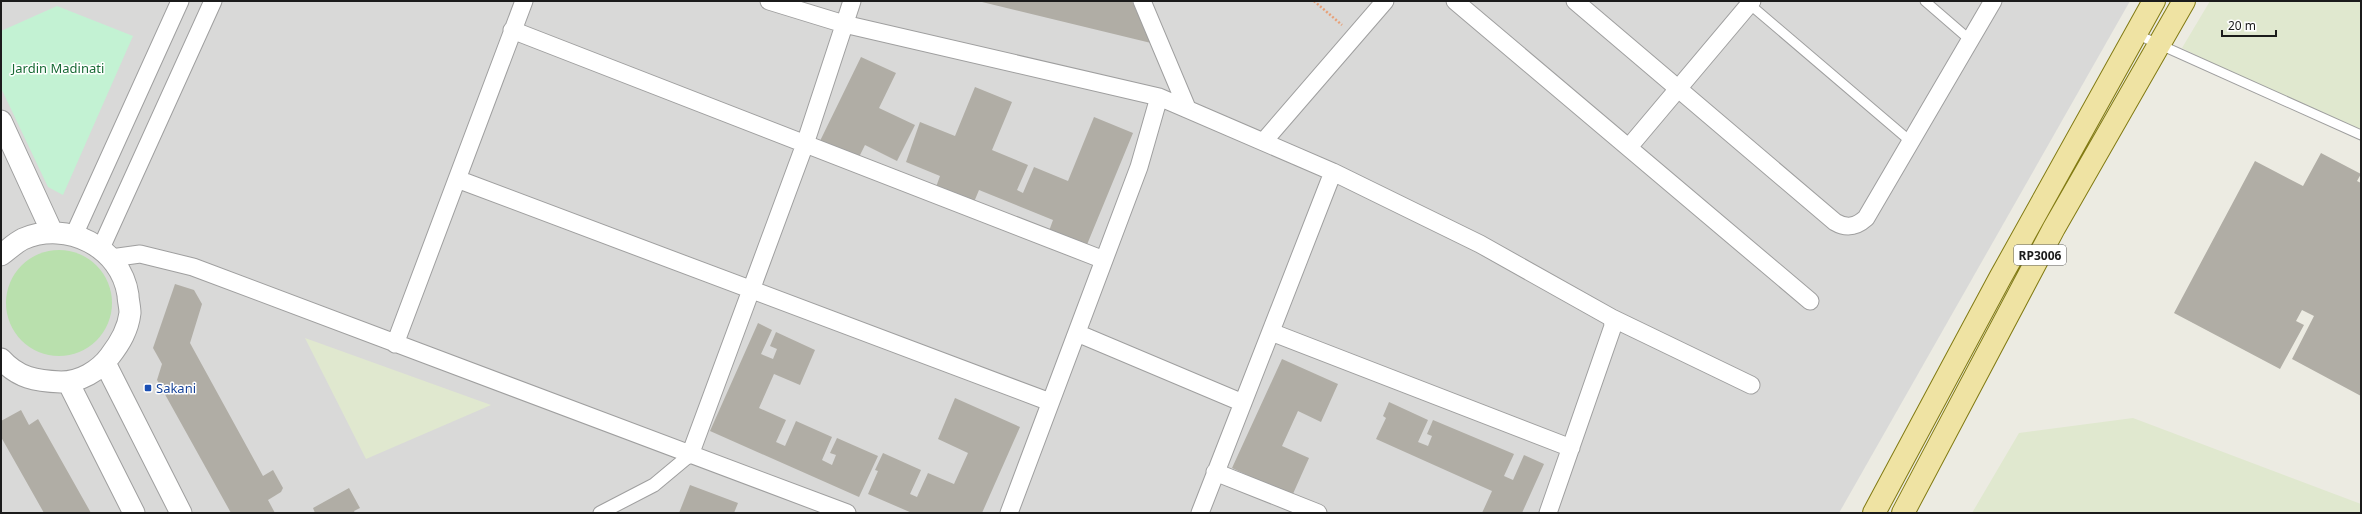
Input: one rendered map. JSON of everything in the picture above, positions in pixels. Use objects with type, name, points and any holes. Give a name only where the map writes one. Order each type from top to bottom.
[{"type":"main road","name":"RP3006","points":[[1874,513],[2000,278],[2154,1]]},
{"type":"main road","name":"RP3006","points":[[1904,513],[2054,228],[2184,1]]},
{"type":"street","points":[[74,235],[180,1]]},
{"type":"street","points":[[106,253],[213,1]]},
{"type":"street","points":[[395,344],[524,1]]},
{"type":"street","points":[[769,1],[844,24],[1159,97],[1333,172],[1480,244],[1612,318],[1751,385]]},
{"type":"street","points":[[600,513],[654,485],[690,455],[750,289],[805,144],[852,1]]},
{"type":"street","points":[[1142,1],[1187,108]]},
{"type":"street","points":[[1264,141],[1385,1]]},
{"type":"street","points":[[1455,1],[1810,301]]},
{"type":"street","points":[[1575,1],[1841,226],[1854,226],[1866,218],[1993,1]]},
{"type":"street","points":[[1629,147],[1749,2]]},
{"type":"street","points":[[512,30],[1104,260]]},
{"type":"street","points":[[1009,513],[1138,167],[1159,97]]},
{"type":"street","points":[[1,121],[52,232]]},
{"type":"street","points":[[1200,513],[1333,172]]},
{"type":"street","points":[[457,179],[1050,402]]},
{"type":"street","points":[[1,255],[23,240],[52,232],[74,235],[106,253],[126,282],[130,312],[123,340],[105,363],[88,375],[68,382],[37,381],[10,369],[1,359]]},
{"type":"street","points":[[106,253],[140,254],[193,267],[846,513]]},
{"type":"street","points":[[1548,513],[1613,326],[1612,318]]},
{"type":"street","points":[[1271,332],[1571,448]]},
{"type":"street","points":[[1077,333],[1243,402]]},
{"type":"street","points":[[105,363],[181,513]]},
{"type":"street","points":[[68,382],[134,513]]},
{"type":"street","points":[[1215,472],[1318,513]]},
{"type":"lane","points":[[1925,1],[1970,40]]},
{"type":"lane","points":[[1749,2],[1910,142]]},
{"type":"lane","points":[[2135,34],[2361,135]]},
{"type":"path","points":[[1314,1],[1354,36]]},
{"type":"shaded area","points":[[1,1],[2130,1],[1839,513],[1,513]]},
{"type":"green space","points":[[2210,1],[2361,1],[2361,137],[2182,48]]},
{"type":"green space","name":"Jardin Madinati","points":[[57,6],[133,36],[63,195],[48,187],[1,88],[1,31]]},
{"type":"green space","points":[[59,250],[79,254],[96,266],[108,283],[112,303],[108,323],[96,340],[79,352],[59,356],[39,352],[22,340],[10,323],[6,303],[10,283],[22,266],[39,254]]},
{"type":"green space","points":[[305,338],[491,405],[366,459]]},
{"type":"green space","points":[[2133,418],[2361,504],[2361,513],[1972,513],[2019,433]]},
{"type":"building","points":[[982,1],[1132,1],[1151,43],[982,2]]},
{"type":"building","points":[[861,57],[896,73],[879,108],[915,125],[897,161],[865,145],[858,159],[820,141]]},
{"type":"building","points":[[975,87],[1012,102],[992,150],[1028,165],[1017,190],[1023,193],[1034,167],[1068,181],[1094,117],[1133,133],[1086,247],[1049,231],[1053,220],[979,190],[974,202],[936,187],[940,176],[906,162],[920,122],[955,136]]},
{"type":"building","points":[[2321,153],[2361,174],[2357,181],[2361,183],[2361,396],[2292,359],[2314,316],[2302,310],[2296,321],[2304,325],[2280,369],[2174,313],[2255,161],[2303,186]]},
{"type":"building","points":[[175,284],[194,290],[202,304],[190,343],[263,476],[273,470],[283,488],[281,492],[268,500],[275,513],[231,513],[157,380],[162,364],[153,348]]},
{"type":"building","points":[[758,323],[772,330],[761,354],[773,359],[777,349],[770,346],[776,332],[815,350],[800,385],[774,374],[759,408],[786,420],[776,442],[785,446],[796,421],[832,437],[822,460],[832,465],[836,455],[830,453],[837,438],[878,456],[859,497],[710,431]]},
{"type":"building","points":[[1282,359],[1338,384],[1321,422],[1298,411],[1282,446],[1309,458],[1292,496],[1232,468]]},
{"type":"building","points":[[955,398],[1020,427],[982,513],[912,513],[868,494],[878,471],[875,470],[883,453],[921,470],[910,494],[917,497],[928,473],[954,484],[968,453],[938,439]]},
{"type":"building","points":[[1389,402],[1428,420],[1418,442],[1428,446],[1432,436],[1427,434],[1433,420],[1514,454],[1504,476],[1513,480],[1524,455],[1544,464],[1522,513],[1482,513],[1492,491],[1376,439],[1386,418],[1383,416]]},
{"type":"building","points":[[21,410],[29,425],[38,419],[91,513],[44,513],[1,437],[1,421]]},
{"type":"building","points":[[690,485],[738,503],[734,513],[679,513]]},
{"type":"building","points":[[349,488],[360,508],[354,511],[355,513],[315,513],[313,508]]},
{"type":"place","name":"Sakani","points":[[148,388]]}]
